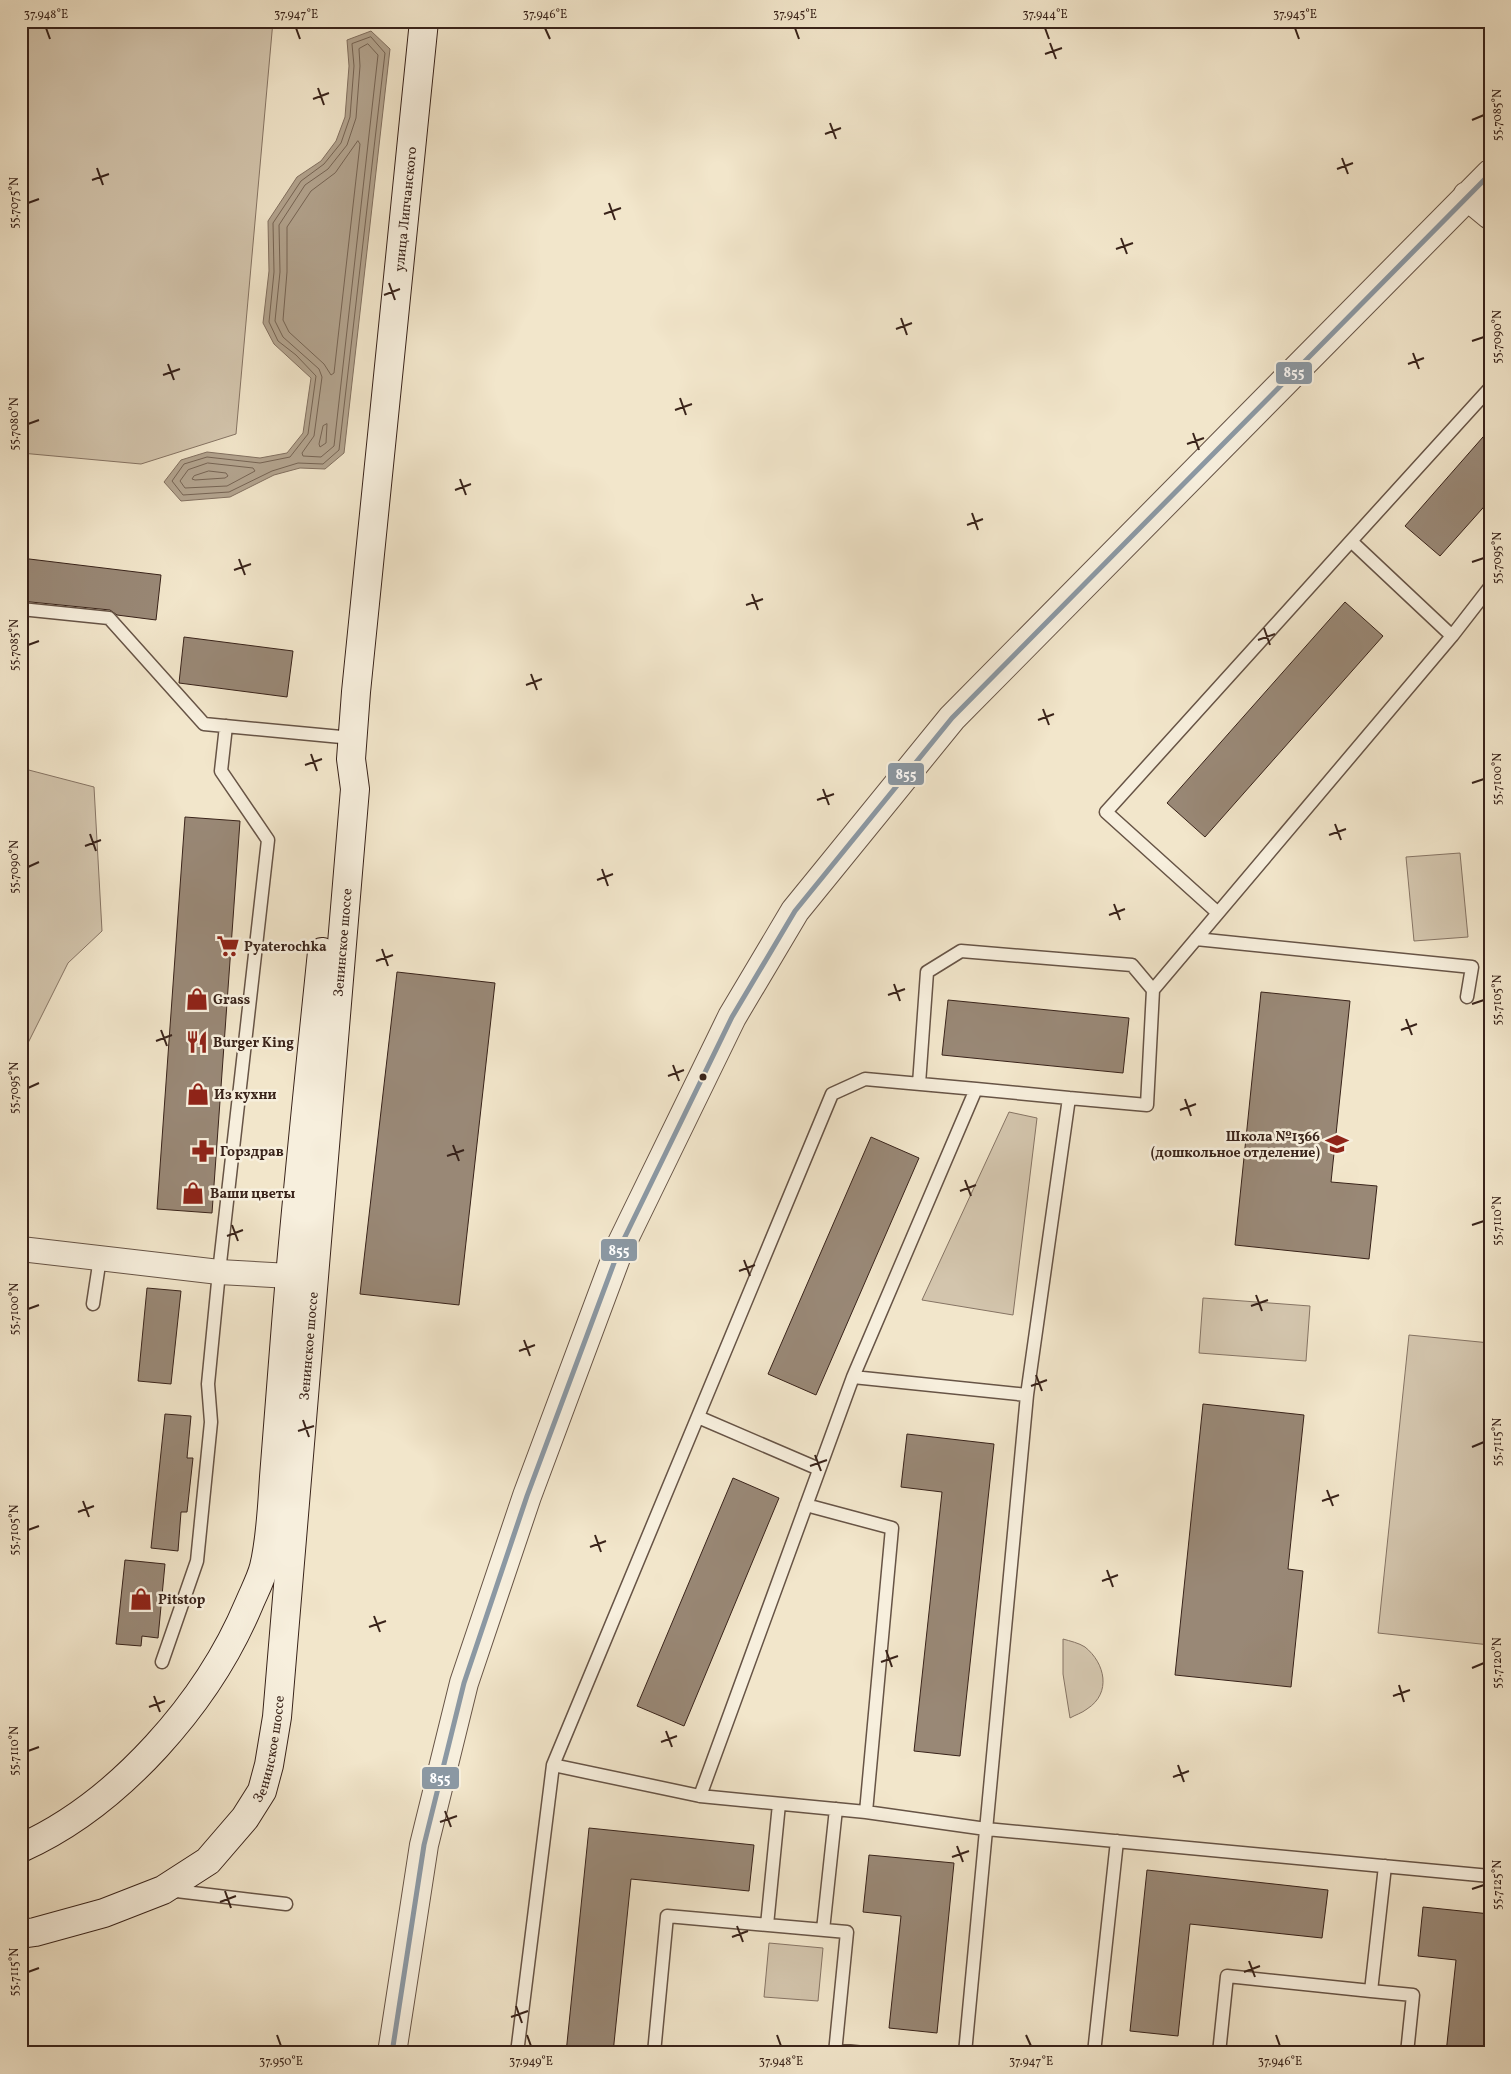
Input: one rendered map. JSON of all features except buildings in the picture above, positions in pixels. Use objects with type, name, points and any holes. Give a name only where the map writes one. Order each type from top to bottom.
[{"type":"main road","name":"улица Липчанского","points":[[373,544],[424,21]]},
{"type":"main road","points":[[392,2053],[424,1845],[464,1683],[527,1496],[620,1247],[732,1017],[795,912],[952,718],[1490,174]]},
{"type":"main road","points":[[1468,196],[1490,215]]},
{"type":"main road","name":"Зенинское шоссе","points":[[21,1934],[104,1913],[163,1890],[208,1861],[245,1818],[262,1791],[269,1765],[277,1717],[355,790],[352,748],[373,544]]},
{"type":"main road","name":"Зенинское шоссе","points":[[21,1848],[36,1842],[78,1814],[129,1776],[167,1734],[199,1695],[241,1623],[264,1568],[271,1519],[290,1276],[338,789],[352,748]]},
{"type":"street","points":[[21,1248],[219,1272],[290,1276]]},
{"type":"lane","points":[[1218,913],[1106,812],[1490,388]]},
{"type":"lane","points":[[1350,541],[1452,636]]},
{"type":"lane","points":[[517,2053],[553,1765],[832,1094],[865,1080],[1147,1105],[1153,990],[1452,636],[1490,587]]},
{"type":"lane","points":[[21,609],[109,618],[204,724],[226,726],[352,748]]},
{"type":"lane","points":[[162,1662],[197,1562],[211,1422],[208,1384],[219,1272],[268,840],[221,771],[226,726]]},
{"type":"lane","points":[[1196,939],[1472,967],[1467,997]]},
{"type":"lane","points":[[919,1084],[927,972],[961,951],[1132,965],[1153,990]]},
{"type":"lane","points":[[700,1796],[853,1377],[976,1090]]},
{"type":"lane","points":[[965,2053],[1027,1395],[1069,1098]]},
{"type":"lane","points":[[93,1304],[100,1258]]},
{"type":"lane","points":[[853,1377],[1027,1395]]},
{"type":"lane","points":[[698,1416],[819,1469]]},
{"type":"lane","points":[[806,1505],[892,1528],[866,1812]]},
{"type":"lane","points":[[553,1765],[700,1796],[866,1812],[986,1829],[1490,1876]]},
{"type":"lane","points":[[767,1925],[779,1804]]},
{"type":"lane","points":[[823,1930],[836,1809]]},
{"type":"lane","points":[[1094,2053],[1117,1841]]},
{"type":"lane","points":[[1371,1991],[1385,1866]]},
{"type":"lane","points":[[163,1890],[286,1904]]},
{"type":"lane","points":[[654,2053],[667,1916],[847,1932],[836,2051],[864,2053]]},
{"type":"lane","points":[[1219,2053],[1227,1976],[1413,1995],[1407,2053]]},
{"type":"shaded area","points":[[21,21],[273,21],[236,434],[141,464],[21,453]]},
{"type":"shaded area","points":[[21,768],[94,787],[102,931],[68,963],[24,1051],[21,1077]]},
{"type":"shaded area","points":[[1460,853],[1468,937],[1414,941],[1406,857]]},
{"type":"shaded area","points":[[1009,1112],[1037,1118],[1013,1315],[922,1300]]},
{"type":"shaded area","points":[[1203,1298],[1310,1306],[1306,1361],[1199,1353]]},
{"type":"shaded area","points":[[1409,1335],[1490,1343],[1490,1645],[1378,1633]]},
{"type":"shaded area","points":[[1063,1639],[1085,1647],[1097,1661],[1103,1678],[1103,1687],[1095,1702],[1070,1718],[1063,1674]]},
{"type":"shaded area","points":[[769,1943],[823,1948],[818,2001],[764,1997]]},
{"type":"water","points":[[371,31],[390,49],[344,453],[325,469],[300,468],[274,475],[230,497],[181,501],[164,482],[181,460],[207,452],[260,458],[287,453],[303,433],[311,378],[274,344],[263,323],[269,271],[268,221],[297,177],[321,161],[336,141],[345,117],[349,66],[347,40]]},
{"type":"transit line","name":"855","points":[[392,2053],[424,1845],[464,1683],[527,1496],[620,1247],[732,1017],[795,911],[952,718],[1490,174]]},
{"type":"place","name":"Pyaterochka","points":[[228,946]]},
{"type":"place","name":"Grass","points":[[197,999]]},
{"type":"place","name":"Burger King","points":[[197,1042]]},
{"type":"place","name":"Из кухни","points":[[198,1094]]},
{"type":"place","name":"Школа №1366 (дошкольное отделение)","points":[[1337,1144]]},
{"type":"place","name":"Горздрав","points":[[203,1151]]},
{"type":"place","name":"Ваши цветы","points":[[193,1193]]},
{"type":"place","name":"Pitstop","points":[[141,1599]]}]
